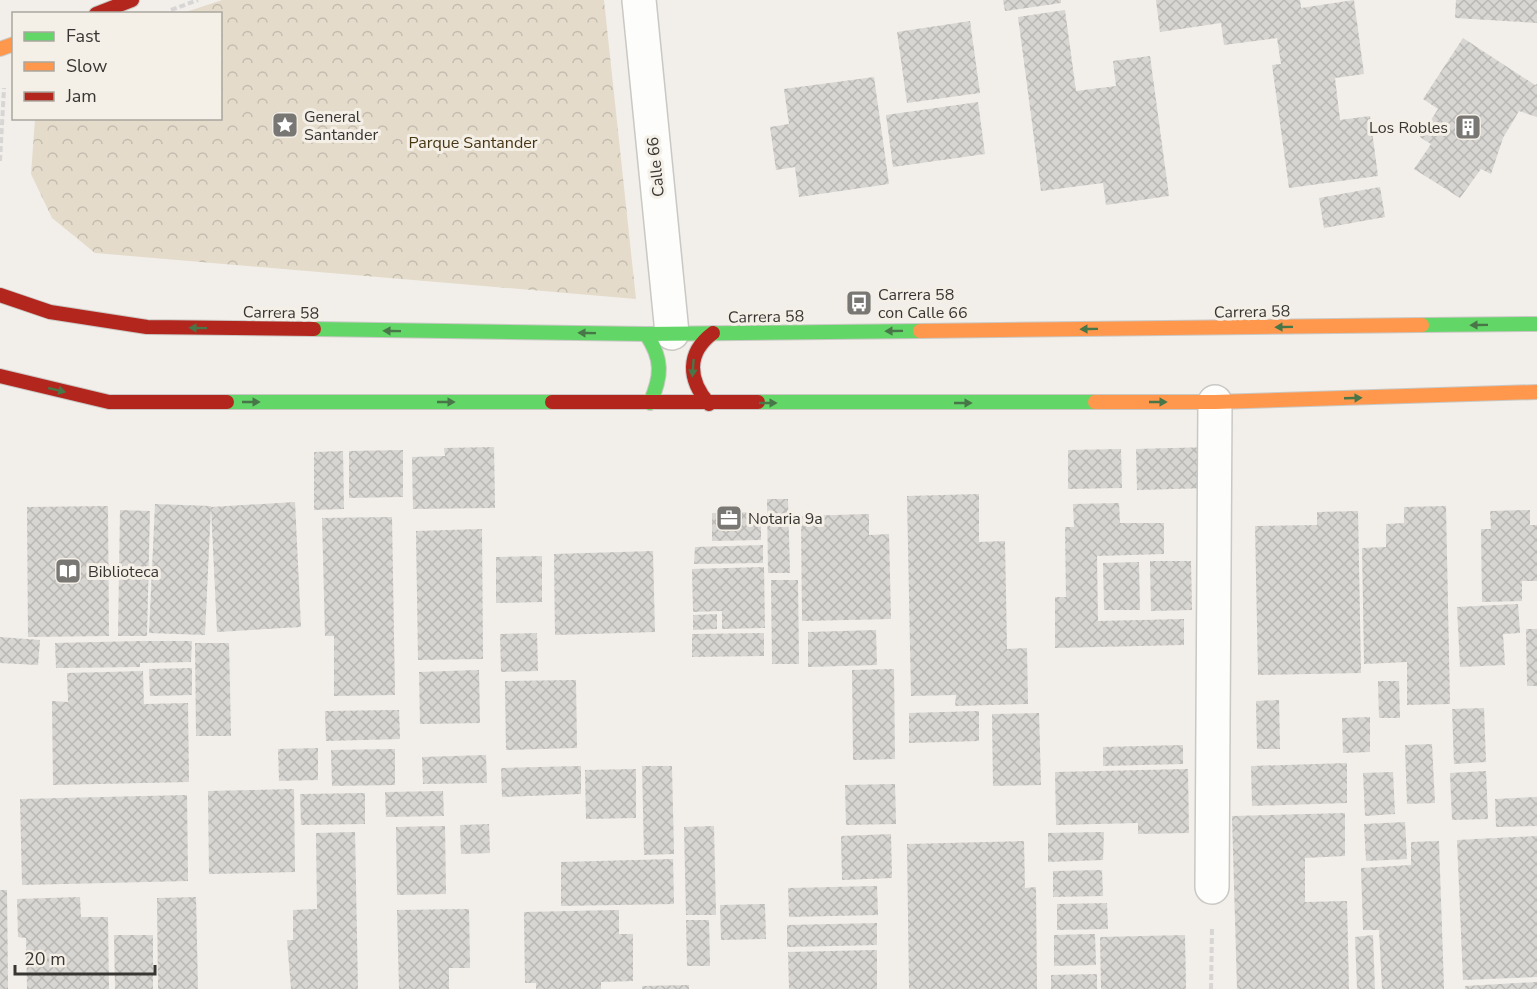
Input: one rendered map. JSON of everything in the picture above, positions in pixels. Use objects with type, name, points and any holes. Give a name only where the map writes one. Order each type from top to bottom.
[{"type":"street","points":[[101,12],[132,0]]},
{"type":"street","name":"Calle 66","points":[[639,0],[659,334]]},
{"type":"street","name":"Carrera 58","points":[[0,295],[50,312],[147,327],[659,334],[1537,324]]},
{"type":"street","points":[[709,404],[696,388],[690,374],[692,359],[706,337],[713,333]]},
{"type":"street","points":[[650,403],[662,373],[659,334]]},
{"type":"street","points":[[0,376],[109,402],[709,404],[1215,402],[1537,392]]},
{"type":"street","points":[[1212,887],[1215,402]]},
{"type":"path","points":[[168,12],[198,0]]},
{"type":"path","points":[[0,160],[4,84]]},
{"type":"path","points":[[1212,887],[1212,989]]},
{"type":"green space","name":"Parque Santander","points":[[222,0],[604,0],[636,299],[95,253],[52,218],[31,174],[35,120],[222,120],[222,12],[186,12]]},
{"type":"building","points":[[1003,0],[1061,0],[1061,3],[1005,11]]},
{"type":"building","points":[[1156,0],[1300,0],[1301,8],[1354,0],[1364,74],[1335,78],[1340,120],[1370,116],[1378,176],[1289,188],[1272,65],[1281,64],[1277,38],[1224,45],[1221,23],[1160,32]]},
{"type":"building","points":[[1456,0],[1537,0],[1537,23],[1455,18]]},
{"type":"building","points":[[1065,10],[1076,91],[1116,86],[1113,61],[1150,56],[1169,196],[1106,205],[1103,183],[1041,191],[1018,17]]},
{"type":"building","points":[[970,21],[980,93],[907,103],[897,32]]},
{"type":"building","name":"Los Robles","points":[[1463,38],[1535,85],[1537,84],[1537,117],[1519,111],[1503,138],[1491,174],[1481,169],[1460,198],[1414,169],[1431,144],[1420,137],[1438,109],[1423,99]]},
{"type":"building","points":[[874,77],[889,184],[799,197],[795,167],[776,170],[770,127],[789,124],[784,89]]},
{"type":"building","points":[[978,102],[985,154],[893,167],[886,115]]},
{"type":"building","points":[[1380,187],[1385,217],[1324,228],[1319,198]]},
{"type":"building","points":[[494,447],[495,508],[413,509],[412,457],[445,456],[444,448]]},
{"type":"building","points":[[1211,447],[1211,488],[1137,490],[1136,449]]},
{"type":"building","points":[[1121,449],[1122,488],[1068,489],[1068,450]]},
{"type":"building","points":[[403,450],[403,497],[349,498],[349,451]]},
{"type":"building","points":[[343,451],[344,509],[314,510],[314,452]]},
{"type":"building","points":[[979,494],[979,542],[1005,541],[1007,649],[1027,648],[1028,704],[955,706],[956,695],[911,696],[907,496]]},
{"type":"building","points":[[767,499],[788,499],[790,573],[768,573]]},
{"type":"building","points":[[295,502],[301,627],[217,632],[211,507]]},
{"type":"building","points":[[1119,503],[1120,523],[1164,523],[1164,554],[1097,556],[1098,621],[1184,619],[1184,645],[1055,648],[1055,597],[1066,597],[1065,527],[1074,527],[1073,504]]},
{"type":"building","points":[[155,504],[211,506],[205,635],[149,633]]},
{"type":"building","name":"Biblioteca","points":[[108,506],[109,636],[28,637],[27,507]]},
{"type":"building","points":[[1446,506],[1450,704],[1407,705],[1407,662],[1364,664],[1362,548],[1386,547],[1386,524],[1404,523],[1404,507]]},
{"type":"building","points":[[120,510],[150,511],[147,636],[118,636]]},
{"type":"building","points":[[1530,510],[1530,525],[1537,525],[1537,581],[1522,581],[1522,601],[1482,602],[1481,529],[1491,529],[1490,511]]},
{"type":"building","points":[[1358,511],[1361,673],[1258,675],[1255,526],[1317,525],[1317,512]]},
{"type":"building","points":[[761,512],[761,540],[712,541],[712,513]]},
{"type":"building","points":[[869,514],[869,535],[889,534],[891,619],[802,621],[801,516]]},
{"type":"building","points":[[392,517],[395,695],[334,696],[334,636],[325,636],[322,518]]},
{"type":"building","points":[[482,529],[483,659],[418,660],[416,531]]},
{"type":"building","points":[[763,545],[763,563],[694,564],[695,547]]},
{"type":"building","points":[[653,551],[655,632],[555,635],[554,554]]},
{"type":"building","points":[[542,556],[542,602],[496,603],[496,557]]},
{"type":"building","points":[[1150,561],[1191,561],[1192,610],[1151,611]]},
{"type":"building","points":[[1139,562],[1140,610],[1104,610],[1103,563]]},
{"type":"building","points":[[764,567],[765,628],[722,629],[722,611],[693,612],[692,569]]},
{"type":"building","points":[[771,580],[798,580],[799,664],[772,664]]},
{"type":"building","points":[[1518,604],[1520,633],[1503,634],[1505,665],[1460,667],[1457,607]]},
{"type":"building","points":[[717,614],[717,629],[693,630],[693,615]]},
{"type":"building","points":[[1526,629],[1537,629],[1537,686],[1527,686]]},
{"type":"building","points":[[876,630],[877,665],[808,667],[808,632]]},
{"type":"building","points":[[537,633],[538,671],[501,672],[500,634]]},
{"type":"building","points":[[764,633],[764,656],[692,657],[692,634]]},
{"type":"building","points":[[0,637],[40,640],[38,665],[0,663]]},
{"type":"building","points":[[192,641],[191,662],[140,663],[140,667],[56,668],[55,643]]},
{"type":"building","points":[[195,643],[229,643],[231,736],[196,736]]},
{"type":"building","points":[[192,668],[192,695],[150,696],[149,669]]},
{"type":"building","points":[[894,669],[895,759],[853,760],[852,670]]},
{"type":"building","points":[[479,670],[480,723],[420,724],[419,672]]},
{"type":"building","points":[[143,671],[144,704],[188,703],[189,782],[53,785],[52,701],[68,702],[67,673]]},
{"type":"building","points":[[576,680],[577,748],[506,750],[505,681]]},
{"type":"building","points":[[1378,681],[1399,681],[1400,718],[1379,718]]},
{"type":"building","points":[[1279,700],[1280,749],[1257,749],[1256,701]]},
{"type":"building","points":[[1484,708],[1486,762],[1454,764],[1452,709]]},
{"type":"building","points":[[399,710],[400,739],[326,741],[325,711]]},
{"type":"building","points":[[979,711],[979,741],[909,743],[909,713]]},
{"type":"building","points":[[1039,713],[1041,785],[993,786],[992,714]]},
{"type":"building","points":[[1370,717],[1370,752],[1343,753],[1342,718]]},
{"type":"building","points":[[1432,744],[1435,803],[1407,804],[1405,745]]},
{"type":"building","points":[[1183,745],[1183,764],[1103,766],[1103,747]]},
{"type":"building","points":[[318,748],[318,780],[279,781],[278,749]]},
{"type":"building","points":[[395,749],[395,785],[332,786],[331,750]]},
{"type":"building","points":[[486,755],[487,783],[423,784],[422,757]]},
{"type":"building","points":[[1347,763],[1347,803],[1252,806],[1251,766]]},
{"type":"building","points":[[581,766],[581,794],[502,797],[501,768]]},
{"type":"building","points":[[642,766],[672,766],[674,854],[644,855]]},
{"type":"building","points":[[636,769],[636,818],[586,819],[585,770]]},
{"type":"building","points":[[1188,769],[1189,833],[1138,834],[1138,823],[1056,825],[1055,772]]},
{"type":"building","points":[[1486,771],[1488,819],[1452,820],[1450,773]]},
{"type":"building","points":[[1393,772],[1395,814],[1365,816],[1363,773]]},
{"type":"building","points":[[895,784],[896,824],[846,825],[845,785]]},
{"type":"building","points":[[294,789],[295,872],[209,874],[208,791]]},
{"type":"building","points":[[443,791],[444,816],[386,817],[385,792]]},
{"type":"building","points":[[365,793],[365,824],[301,825],[300,794]]},
{"type":"building","points":[[187,795],[188,881],[22,885],[20,799]]},
{"type":"building","points":[[1537,797],[1537,826],[1496,827],[1495,799]]},
{"type":"building","points":[[1345,813],[1345,856],[1305,858],[1305,902],[1347,901],[1349,989],[1237,989],[1232,816]]},
{"type":"building","points":[[1405,822],[1407,859],[1366,861],[1364,824]]},
{"type":"building","points":[[489,824],[490,853],[461,854],[460,825]]},
{"type":"building","points":[[445,826],[446,894],[397,895],[396,827]]},
{"type":"building","points":[[714,826],[716,915],[686,915],[684,827]]},
{"type":"building","points":[[355,832],[358,989],[291,989],[287,940],[293,940],[293,910],[317,909],[316,833]]},
{"type":"building","points":[[1104,832],[1103,860],[1048,862],[1048,833]]},
{"type":"building","points":[[891,834],[892,878],[842,880],[841,836]]},
{"type":"building","points":[[1537,836],[1537,977],[1463,980],[1457,840]]},
{"type":"building","points":[[1024,841],[1025,888],[1036,887],[1037,989],[909,989],[907,844]]},
{"type":"building","points":[[1439,841],[1444,989],[1382,989],[1379,930],[1363,930],[1361,868],[1411,865],[1411,842]]},
{"type":"building","points":[[673,859],[674,904],[561,906],[561,862]]},
{"type":"building","points":[[1102,870],[1103,896],[1053,897],[1053,871]]},
{"type":"building","points":[[877,886],[878,915],[789,917],[788,888]]},
{"type":"building","points":[[0,890],[7,890],[8,989],[0,989]]},
{"type":"building","points":[[80,897],[81,917],[108,917],[109,989],[27,989],[26,938],[18,937],[17,899]]},
{"type":"building","points":[[196,897],[198,989],[158,989],[157,898]]},
{"type":"building","points":[[1107,903],[1108,929],[1057,930],[1057,904]]},
{"type":"building","points":[[765,904],[766,939],[721,940],[720,905]]},
{"type":"building","points":[[469,909],[470,968],[449,968],[449,989],[399,989],[397,910]]},
{"type":"building","points":[[619,910],[619,934],[633,934],[633,981],[601,982],[601,989],[536,989],[536,983],[525,983],[524,912]]},
{"type":"building","points":[[686,920],[709,920],[710,966],[687,966]]},
{"type":"building","points":[[877,923],[877,945],[787,947],[787,925]]},
{"type":"building","points":[[1095,934],[1096,965],[1054,966],[1054,935]]},
{"type":"building","points":[[114,935],[153,935],[153,989],[115,989]]},
{"type":"building","points":[[1185,935],[1186,989],[1101,989],[1100,937]]},
{"type":"building","points":[[1373,935],[1375,989],[1357,989],[1355,937]]},
{"type":"building","points":[[877,950],[877,989],[789,989],[788,952]]},
{"type":"building","points":[[1097,974],[1097,989],[1051,989],[1051,975]]},
{"type":"building","points":[[1537,982],[1537,989],[1465,989],[1465,986]]},
{"type":"building","points":[[689,985],[689,989],[642,989],[642,986]]},
{"type":"traffic: fast","points":[[1422,325],[1537,324]]},
{"type":"traffic: fast","points":[[314,329],[646,334],[920,331]]},
{"type":"traffic: fast","points":[[646,334],[652,343],[659,368],[657,384],[650,403]]},
{"type":"traffic: fast","points":[[227,402],[552,402]]},
{"type":"traffic: fast","points":[[758,402],[1095,402]]},
{"type":"traffic: slow","points":[[0,49],[12,45]]},
{"type":"traffic: slow","points":[[920,331],[1422,325]]},
{"type":"traffic: slow","points":[[1095,402],[1215,402],[1537,392]]},
{"type":"traffic: jam","points":[[101,12],[132,0]]},
{"type":"traffic: jam","points":[[0,295],[50,312],[147,327],[314,329]]},
{"type":"traffic: jam","points":[[709,404],[697,386],[693,367],[698,349],[713,333]]},
{"type":"traffic: jam","points":[[0,376],[109,402],[227,402]]},
{"type":"traffic: jam","points":[[552,402],[758,402]]},
{"type":"place","name":"General Santander","points":[[285,125]]},
{"type":"place","name":"Los Robles","points":[[1468,127]]},
{"type":"place","name":"Carrera 58 con Calle 66","points":[[859,303]]},
{"type":"place","name":"Notaria 9a","points":[[729,518]]},
{"type":"place","name":"Biblioteca","points":[[68,571]]}]
